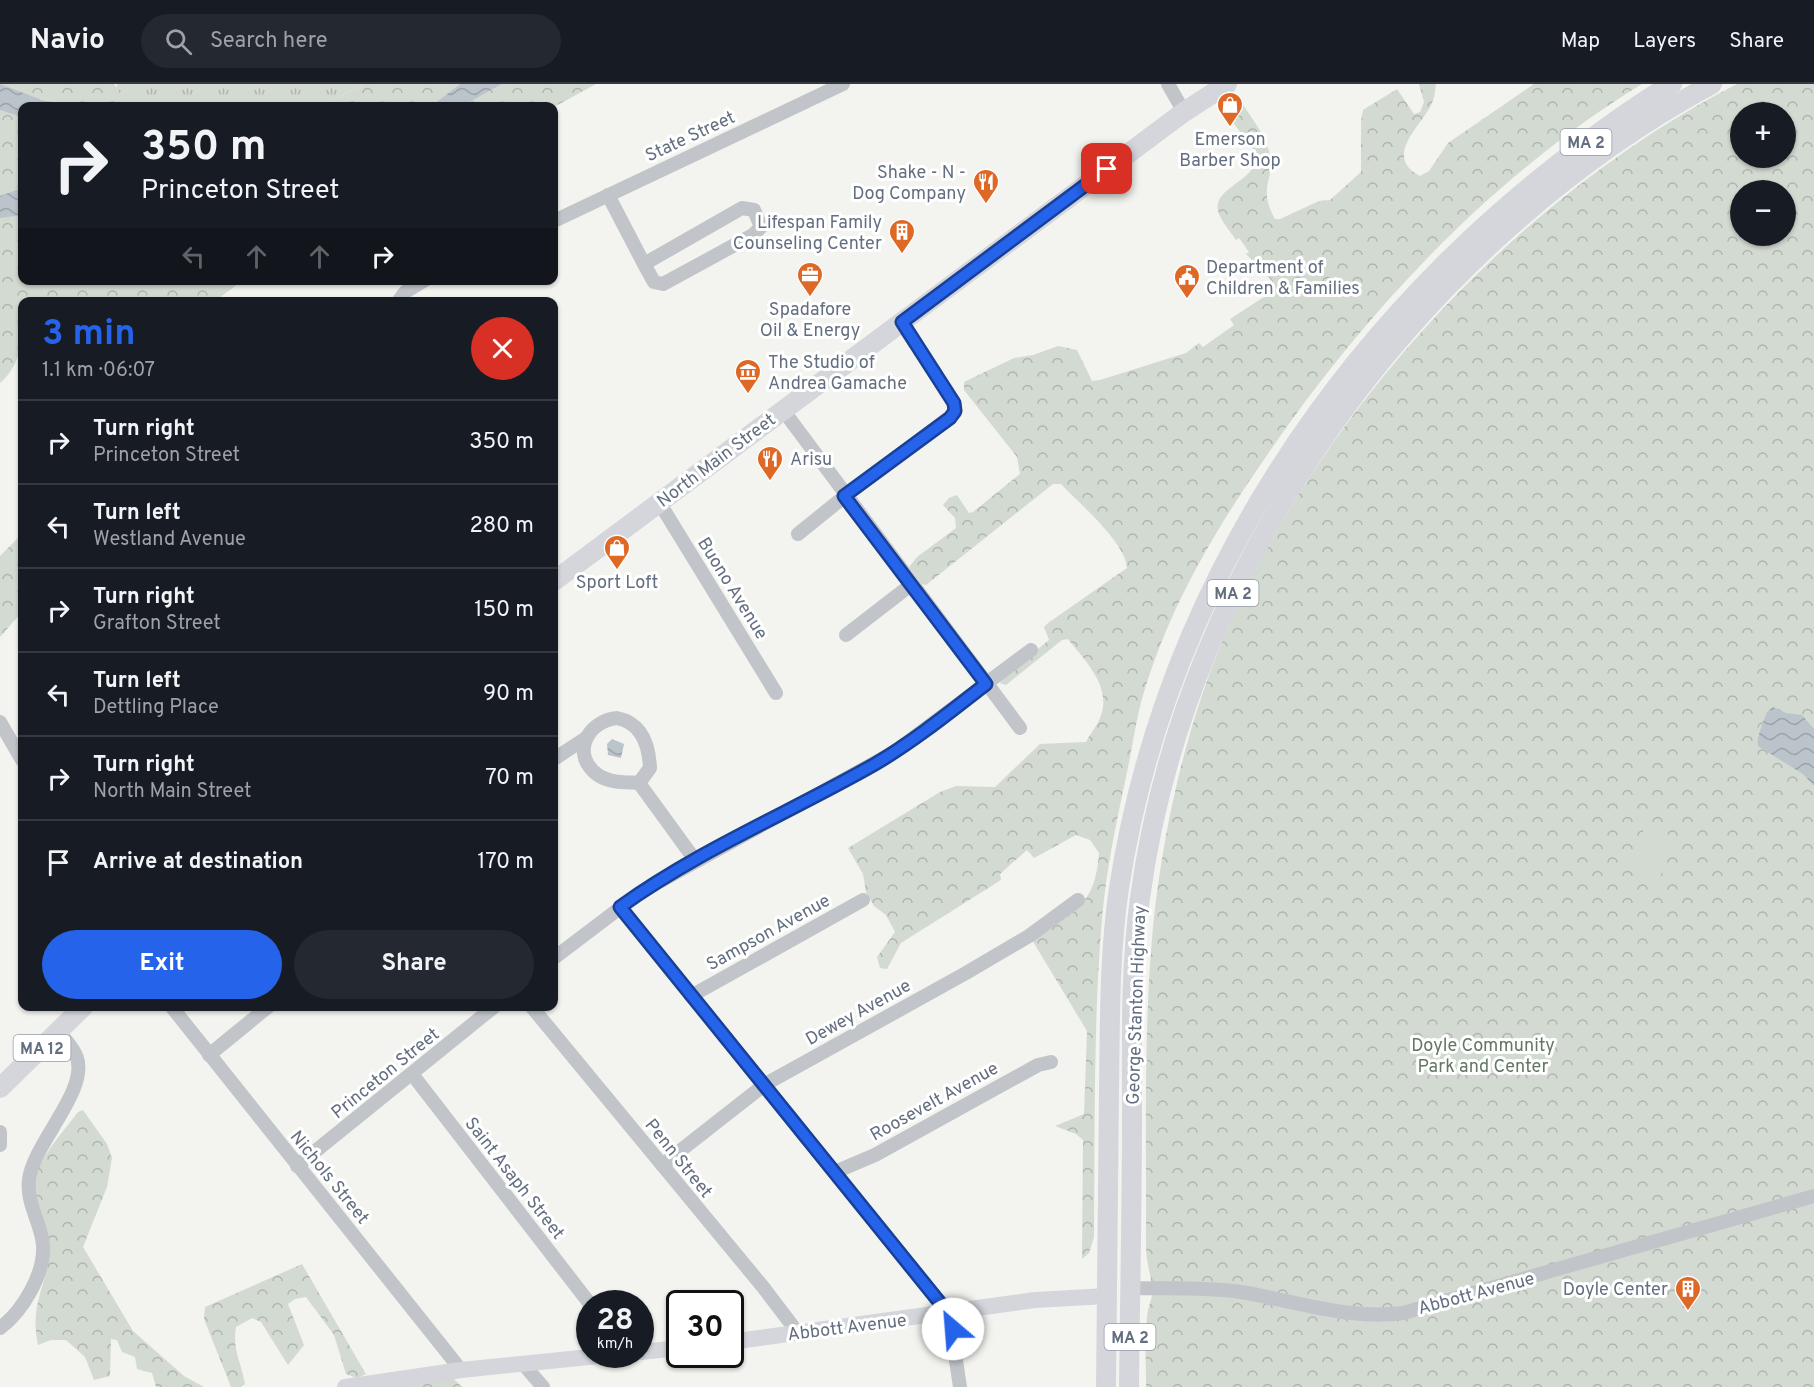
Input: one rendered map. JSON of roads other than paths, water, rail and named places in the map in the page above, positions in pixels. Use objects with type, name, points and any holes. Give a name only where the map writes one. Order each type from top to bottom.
[{"type":"highway","name":"North Main Street","points":[[558,578],[1184,112],[1227,84]]},
{"type":"highway","name":"George Stanton Highway","points":[[1106,1387],[1111,976],[1119,889],[1128,830],[1158,722],[1213,583],[1273,474],[1311,419],[1365,351],[1432,275],[1506,207],[1581,146],[1672,84]]},
{"type":"highway","name":"George Stanton Highway","points":[[1129,1387],[1133,990],[1139,901],[1160,791],[1202,664],[1228,604],[1284,499],[1328,430],[1420,316],[1463,270],[1593,160],[1669,108],[1712,84]]},
{"type":"highway","name":"MA 12","points":[[0,1088],[79,1011]]},
{"type":"main road","name":"Abbott Avenue","points":[[744,1340],[949,1314],[1035,1300],[1107,1296]]},
{"type":"main road","points":[[345,1387],[368,1386],[461,1370],[576,1359]]},
{"type":"street","name":"State Street","points":[[558,219],[843,84]]},
{"type":"street","points":[[1168,84],[1184,112]]},
{"type":"street","points":[[608,195],[644,264],[654,282],[663,284],[753,235],[761,227],[754,210],[742,208],[644,264]]},
{"type":"street","points":[[402,297],[417,285]]},
{"type":"street","points":[[798,534],[844,496],[950,418],[955,411],[954,403],[902,322]]},
{"type":"street","points":[[783,410],[844,496],[1020,728]]},
{"type":"street","name":"Buono Avenue","points":[[659,502],[776,693]]},
{"type":"street","points":[[846,635],[912,584]]},
{"type":"street","points":[[558,955],[620,907],[695,860],[885,757],[940,720],[1031,650]]},
{"type":"street","points":[[558,756],[586,738],[591,729],[608,719],[627,720],[635,726],[646,742],[650,763],[648,773],[639,783]]},
{"type":"street","points":[[0,722],[18,753]]},
{"type":"street","points":[[586,738],[586,758],[596,774],[605,779],[639,783],[695,860]]},
{"type":"street","name":"Sampson Avenue","points":[[691,996],[863,900]]},
{"type":"street","name":"Dewey Avenue","points":[[662,1166],[764,1085],[966,974],[1029,936],[1078,900]]},
{"type":"street","points":[[620,907],[949,1314],[960,1387]]},
{"type":"street","name":"Nichols Street","points":[[175,1011],[461,1370]]},
{"type":"street","points":[[209,1055],[263,1011]]},
{"type":"street","name":"Princeton Street","points":[[297,1166],[489,1011]]},
{"type":"street","name":"Penn Street","points":[[535,1011],[798,1333]]},
{"type":"street","points":[[0,1328],[9,1322],[24,1300],[42,1256],[43,1244],[28,1194],[29,1177],[34,1162],[75,1084],[79,1066],[71,1046],[59,1032]]},
{"type":"street","name":"Roosevelt Avenue","points":[[835,1172],[871,1157],[1038,1065],[1051,1062]]},
{"type":"street","name":"Saint Asaph Street","points":[[412,1074],[579,1290]]},
{"type":"street","points":[[0,1132],[0,1146]]},
{"type":"street","name":"Abbott Avenue","points":[[1131,1288],[1238,1292],[1353,1315],[1376,1316],[1403,1313],[1814,1196]]},
{"type":"street","points":[[524,1365],[543,1387]]},
{"type":"water","points":[[0,84],[42,100],[55,102],[18,102],[18,116],[0,110]]},
{"type":"water","points":[[460,84],[502,84],[470,102],[436,102]]},
{"type":"water","points":[[18,189],[18,216],[0,218],[0,196]]},
{"type":"water","points":[[1773,707],[1786,713],[1802,715],[1814,729],[1814,786],[1803,774],[1758,746],[1759,734],[1767,712]]},
{"type":"water","points":[[612,739],[624,744],[621,758],[608,755],[607,744]]},
{"type":"place","name":"Emerson Barber Shop","points":[[1230,128]]},
{"type":"place","name":"Shake - N - Dog Company","points":[[986,205]]},
{"type":"place","name":"Lifespan Family Counseling Center","points":[[902,255]]},
{"type":"place","name":"Spadafore Oil & Energy","points":[[810,298]]},
{"type":"place","name":"Department of Children & Families","points":[[1187,300]]},
{"type":"place","name":"The Studio of Andrea Gamache","points":[[748,395]]},
{"type":"place","name":"Arisu","points":[[770,482]]},
{"type":"place","name":"Sport Loft","points":[[617,571]]},
{"type":"place","name":"Doyle Center","points":[[1688,1312]]},
{"type":"park label","name":"Doyle Community Park and Center","points":[[1483,1055]]}]
